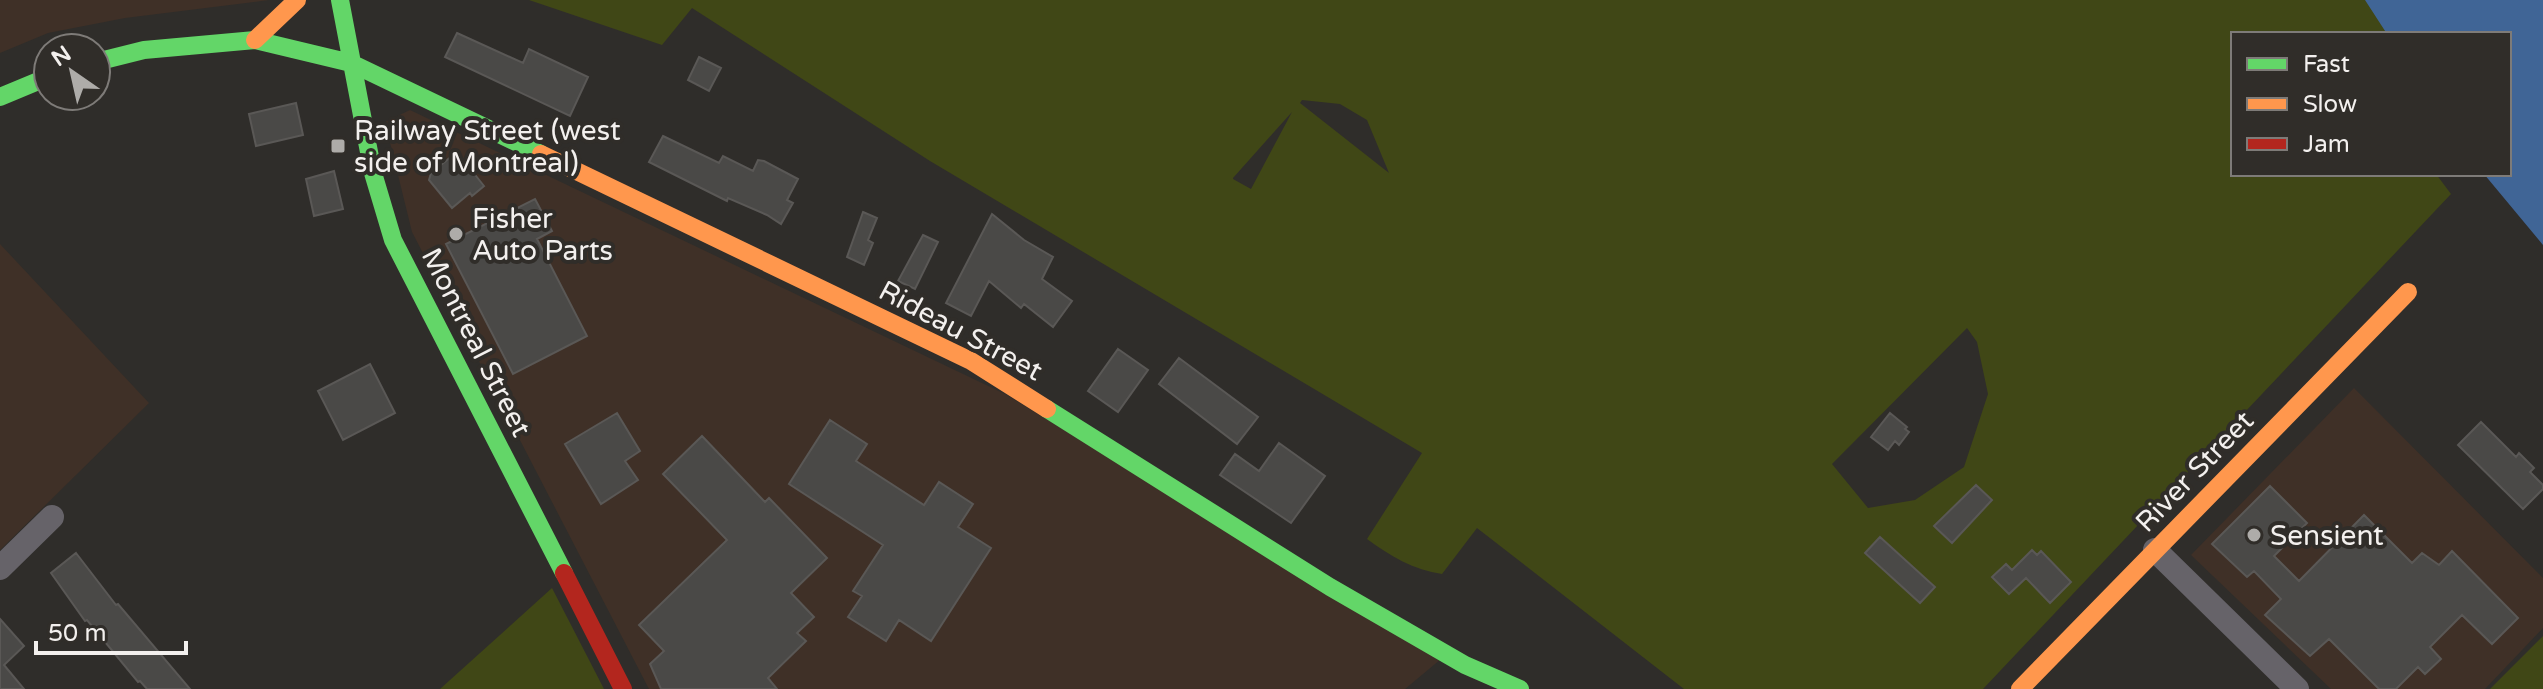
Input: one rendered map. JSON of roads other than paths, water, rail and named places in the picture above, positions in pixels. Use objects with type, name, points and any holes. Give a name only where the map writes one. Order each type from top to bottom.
[{"type":"street","points":[[255,40],[297,0]]},
{"type":"street","name":"Montreal Street","points":[[340,0],[373,173],[393,240],[623,689]]},
{"type":"street","name":"Rideau Street","points":[[112,58],[144,50],[255,40],[351,63],[971,361],[1330,587],[1465,665],[1520,689]]},
{"type":"street","points":[[0,97],[32,84]]},
{"type":"street","name":"River Street","points":[[2020,689],[2408,292]]},
{"type":"street","points":[[0,568],[52,517]]},
{"type":"street","points":[[2155,550],[2297,689]]},
{"type":"water","points":[[2365,0],[2543,0],[2543,245],[2486,176],[2511,176],[2511,32],[2386,32]]},
{"type":"place","name":"Railway Street (west side of Montreal)","points":[[338,146]]},
{"type":"place","name":"Fisher Auto Parts","points":[[456,234]]},
{"type":"place","name":"Sensient","points":[[2254,535]]}]
